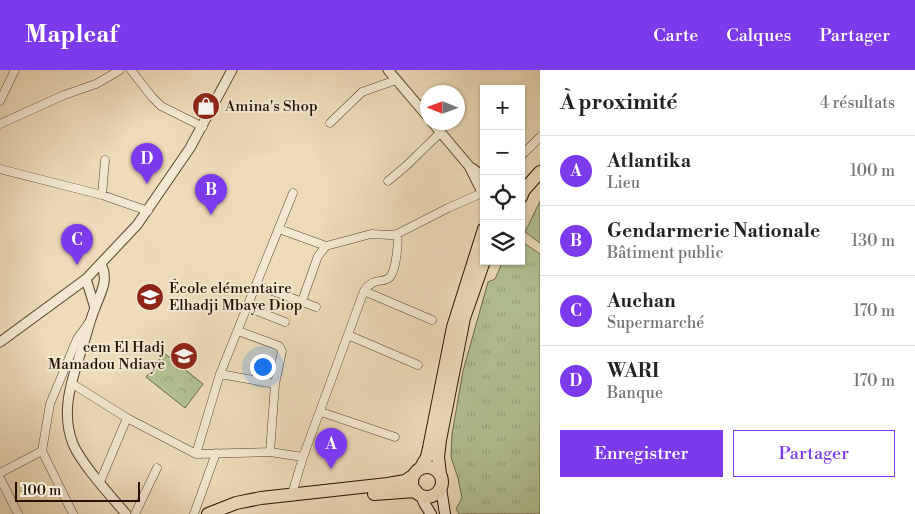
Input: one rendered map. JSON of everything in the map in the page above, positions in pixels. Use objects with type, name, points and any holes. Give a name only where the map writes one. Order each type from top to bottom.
[{"type":"highway","points":[[525,183],[540,161]]},
{"type":"highway","points":[[525,184],[540,172]]},
{"type":"highway","points":[[419,493],[413,484],[417,472],[427,457],[453,327],[480,241]]},
{"type":"highway","points":[[228,514],[263,506],[389,492],[419,493],[430,496],[438,492],[442,483],[438,457],[440,440],[464,318],[483,265]]},
{"type":"highway","points":[[208,514],[236,503],[262,498],[405,481],[417,472],[429,467],[440,474]]},
{"type":"main road","points":[[441,488],[445,514]]},
{"type":"main road","points":[[419,493],[431,514]]},
{"type":"street","points":[[0,101],[15,70]]},
{"type":"street","points":[[0,124],[64,94],[96,84],[120,70]]},
{"type":"street","points":[[131,70],[161,106],[203,127]]},
{"type":"street","points":[[0,342],[86,279],[137,225],[203,127],[232,70]]},
{"type":"street","points":[[388,70],[420,108]]},
{"type":"street","points":[[330,123],[362,92],[396,80]]},
{"type":"street","points":[[388,181],[441,132],[469,166],[480,189]]},
{"type":"street","points":[[525,152],[540,137]]},
{"type":"street","points":[[102,195],[105,160]]},
{"type":"street","points":[[469,166],[481,175]]},
{"type":"street","points":[[0,169],[102,195],[148,211]]},
{"type":"street","points":[[196,454],[220,374],[293,194]]},
{"type":"street","points":[[279,229],[326,246],[371,234],[397,234],[448,208],[480,196]]},
{"type":"street","points":[[292,494],[303,457],[364,291],[373,282],[392,275],[398,248],[397,234]]},
{"type":"street","points":[[302,302],[318,256],[326,246]]},
{"type":"street","points":[[101,264],[104,272],[104,285],[71,384],[67,410],[70,434],[80,456],[126,514]]},
{"type":"street","points":[[86,279],[95,308]]},
{"type":"street","points":[[256,285],[316,306]]},
{"type":"street","points":[[364,291],[432,320]]},
{"type":"street","points":[[247,307],[285,322]]},
{"type":"street","points":[[73,514],[42,451],[50,404],[77,338],[91,320]]},
{"type":"street","points":[[238,331],[279,346],[282,349],[275,384],[270,452]]},
{"type":"street","points":[[348,335],[418,365]]},
{"type":"street","points":[[220,374],[275,384]]},
{"type":"street","points":[[71,384],[127,418],[196,454],[270,452],[303,457]]},
{"type":"street","points":[[321,412],[395,437]]},
{"type":"street","points":[[100,482],[127,418]]},
{"type":"street","points":[[0,473],[42,451]]},
{"type":"street","points":[[194,514],[216,453]]},
{"type":"street","points":[[135,514],[157,468]]},
{"type":"street","points":[[0,478],[18,514]]},
{"type":"green space","points":[[540,201],[540,243],[525,232]]},
{"type":"green space","points":[[525,244],[540,254],[540,514],[459,514],[456,509],[462,498],[451,457],[452,434],[463,371],[488,282],[495,279],[501,265],[525,265]]},
{"type":"green space","points":[[164,353],[203,384],[185,408],[146,377]]},
{"type":"place","name":"Amina's Shop","points":[[206,106]]},
{"type":"place","name":"WARI","points":[[147,184]]},
{"type":"place","name":"Gendarmerie Nationale","points":[[211,215]]},
{"type":"place","name":"Auchan","points":[[77,265]]},
{"type":"place","name":"École elémentaire Elhadji Mbaye Diop","points":[[150,297]]},
{"type":"place","name":"cem El Hadj Mamadou Ndiaye","points":[[184,356]]},
{"type":"place","name":"Atlantika","points":[[331,469]]}]
